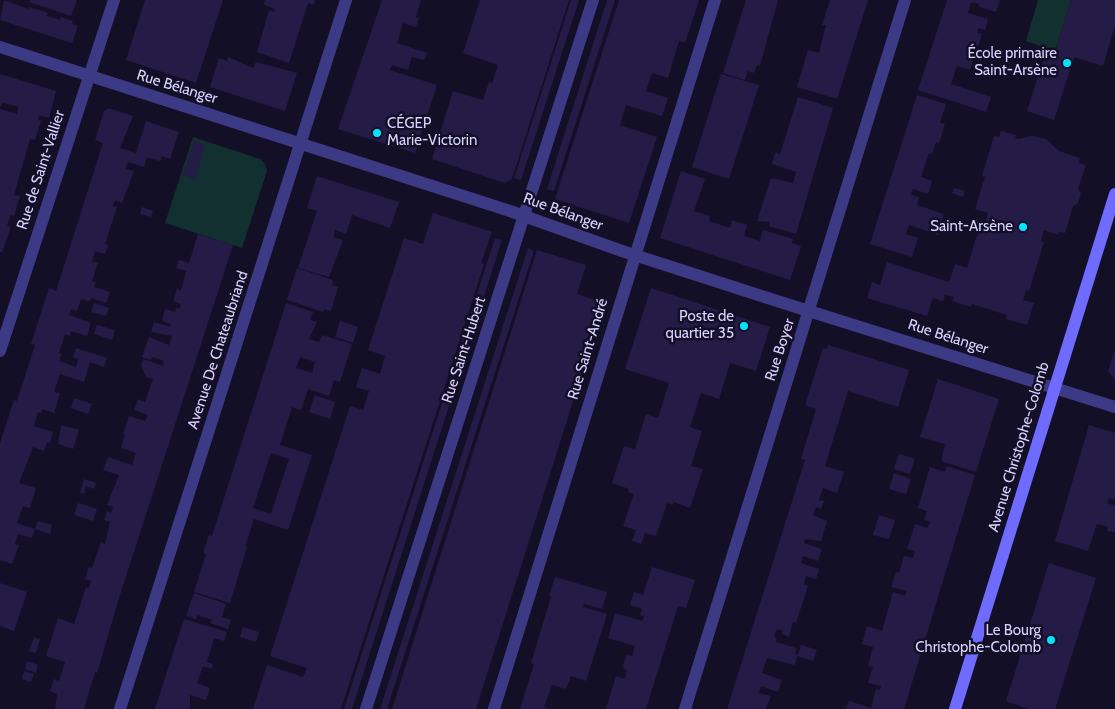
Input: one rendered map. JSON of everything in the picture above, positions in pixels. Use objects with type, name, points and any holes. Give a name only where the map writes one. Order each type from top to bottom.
[{"type":"main road","name":"Avenue Christophe-Colomb","points":[[955,709],[1115,194]]},
{"type":"street","name":"Rue de Saint-Vallier","points":[[0,351],[114,0]]},
{"type":"street","name":"Avenue De Chateaubriand","points":[[120,709],[346,0]]},
{"type":"street","name":"Rue Saint-Hubert","points":[[366,709],[593,0]]},
{"type":"street","name":"Rue Saint-André","points":[[494,709],[715,0]]},
{"type":"street","name":"Rue Boyer","points":[[685,709],[905,0]]},
{"type":"street","name":"Rue Bélanger","points":[[0,47],[524,215],[634,255],[1115,407]]},
{"type":"green space","points":[[1038,0],[1071,0],[1055,51],[1026,41]]},
{"type":"green space","points":[[193,137],[260,159],[265,164],[267,171],[242,248],[165,223]]},
{"type":"building","points":[[4,0],[28,9],[29,7],[48,13],[47,16],[60,20],[61,17],[73,21],[72,24],[78,26],[72,43],[0,20]]},
{"type":"building","points":[[30,0],[77,0],[71,16],[29,2]]},
{"type":"building","points":[[145,0],[223,0],[196,83],[126,60]]},
{"type":"building","points":[[265,0],[315,0],[314,5],[308,3],[289,63],[257,52],[269,10],[274,12],[275,9],[264,5]]},
{"type":"building","points":[[382,0],[421,0],[416,17],[419,18],[416,27],[403,23],[397,43],[427,53],[424,60],[412,57],[408,70],[392,65],[390,70],[437,85],[415,153],[338,129]]},
{"type":"building","points":[[480,0],[569,0],[512,179],[505,183],[432,159],[453,91],[483,100],[489,82],[492,83],[498,65],[463,53]]},
{"type":"building","points":[[571,0],[579,0],[521,180],[514,178]]},
{"type":"building","points":[[607,0],[615,0],[554,191],[547,189]]},
{"type":"building","points":[[619,0],[699,0],[685,43],[679,41],[668,78],[652,73],[646,91],[668,98],[662,116],[626,105],[620,125],[657,137],[629,223],[555,199]]},
{"type":"building","points":[[746,0],[778,0],[760,66],[757,65],[754,73],[748,71],[745,80],[723,73]]},
{"type":"building","points":[[830,0],[868,0],[837,99],[797,87],[808,50],[819,53],[826,25],[822,25]]},
{"type":"building","points":[[947,0],[1000,0],[996,12],[979,7],[979,4],[971,2],[968,13],[988,19],[985,30],[979,28],[977,33],[982,34],[970,70],[957,66],[951,84],[991,97],[986,112],[918,90]]},
{"type":"building","points":[[1071,0],[1115,0],[1115,25],[1103,66],[1074,57],[1054,120],[1027,111],[1047,48],[1055,51]]},
{"type":"building","points":[[228,57],[253,68],[256,62],[297,73],[285,111],[210,87],[219,58],[227,61]]},
{"type":"building","points":[[0,74],[56,91],[49,118],[39,115],[38,120],[41,121],[35,140],[30,139],[14,195],[20,196],[14,216],[11,215],[7,225],[11,227],[2,252],[0,252],[0,109],[17,114],[19,107],[3,103],[0,107]]},
{"type":"building","points":[[721,74],[759,85],[729,179],[692,167]]},
{"type":"building","points":[[917,95],[946,104],[940,123],[945,124],[939,143],[936,142],[932,154],[929,153],[921,177],[932,181],[928,194],[913,189],[911,195],[919,197],[917,205],[944,214],[938,235],[909,225],[906,234],[918,238],[912,257],[870,244]]},
{"type":"building","points":[[798,97],[833,108],[796,234],[769,226],[770,222],[757,221],[771,178],[793,183],[796,172],[772,164],[775,153],[780,154]]},
{"type":"building","points":[[109,108],[133,116],[120,148],[136,153],[146,121],[179,132],[170,159],[162,156],[160,161],[147,157],[144,167],[128,162],[125,169],[134,171],[122,203],[115,200],[113,206],[117,207],[105,244],[108,245],[105,254],[95,251],[92,261],[98,263],[92,281],[96,282],[94,287],[110,292],[106,303],[91,298],[90,301],[81,299],[77,311],[71,309],[69,315],[91,323],[87,336],[71,331],[70,336],[65,334],[59,353],[62,354],[59,361],[76,367],[78,359],[73,357],[76,348],[107,358],[104,367],[90,362],[84,382],[60,374],[54,392],[60,393],[54,413],[42,409],[41,413],[38,412],[34,426],[53,432],[50,443],[47,442],[44,451],[33,447],[19,483],[36,488],[30,508],[23,506],[17,523],[35,529],[32,538],[18,534],[15,544],[19,545],[12,564],[0,560],[0,443],[14,400],[17,401],[35,345],[31,344],[49,288],[56,291],[103,143],[95,140],[104,111]]},
{"type":"building","name":"Saint-Arsène","points":[[1001,131],[1016,135],[1015,138],[1019,139],[1032,136],[1046,139],[1059,151],[1080,158],[1079,163],[1086,165],[1078,189],[1081,194],[1078,203],[1073,206],[1065,233],[1059,232],[1058,235],[1044,230],[1041,241],[1044,242],[1029,291],[1026,290],[1023,300],[1034,303],[1027,325],[1006,319],[1007,315],[972,304],[971,307],[952,301],[954,297],[945,295],[943,301],[933,298],[927,316],[867,298],[872,282],[880,285],[887,262],[949,282],[955,264],[967,268],[981,222],[985,223],[988,213],[975,209],[985,177],[982,176],[994,136],[999,137]]},
{"type":"building","points":[[194,141],[205,145],[195,179],[183,175]]},
{"type":"building","points":[[681,171],[705,179],[694,211],[710,216],[709,221],[730,228],[732,220],[747,225],[744,236],[760,241],[763,230],[793,239],[792,243],[801,246],[790,280],[660,238]]},
{"type":"building","points":[[317,176],[399,202],[390,228],[352,215],[346,234],[335,230],[333,237],[343,240],[329,277],[298,268],[317,211],[307,208]]},
{"type":"building","points":[[954,188],[965,191],[963,197],[952,193]]},
{"type":"building","points":[[142,207],[153,211],[151,217],[140,214]]},
{"type":"building","points":[[433,213],[492,232],[481,263],[484,264],[341,709],[253,709],[267,665],[303,677],[307,668],[270,656],[350,406],[363,410],[369,391],[356,387],[362,368],[380,374],[385,356],[368,350],[404,238],[423,244]]},
{"type":"building","points":[[198,234],[233,245],[84,709],[55,709],[57,694],[50,691],[54,679],[59,681],[65,662],[46,656],[58,618],[74,624],[86,587],[89,588],[91,581],[85,579],[89,567],[92,568],[101,542],[105,544],[110,522],[104,520],[107,511],[111,513],[113,507],[107,505],[119,475],[103,470],[108,457],[132,465],[136,453],[121,448],[125,435],[123,435],[129,416],[145,421],[148,415],[134,410],[138,399],[145,402],[153,379],[146,377],[141,365],[143,359],[163,366],[164,361],[152,357],[151,360],[142,357],[149,337],[169,345],[172,336],[151,332],[154,322],[170,327],[171,324],[162,321],[165,309],[175,312],[176,308],[179,309],[181,304],[173,301],[177,289],[181,290],[186,271],[176,268],[179,260],[189,263]]},
{"type":"building","points":[[495,238],[502,240],[352,709],[344,709]]},
{"type":"building","points":[[528,248],[534,251],[387,709],[380,709]]},
{"type":"building","points":[[537,250],[586,265],[577,294],[604,303],[476,709],[392,709]]},
{"type":"building","points":[[297,268],[333,280],[332,285],[338,287],[331,311],[324,309],[323,312],[287,300]]},
{"type":"building","points":[[651,288],[770,327],[756,371],[730,363],[719,399],[701,393],[690,427],[702,431],[691,466],[703,469],[690,508],[674,502],[673,505],[667,503],[656,536],[645,533],[641,544],[632,541],[636,530],[623,526],[634,494],[628,492],[629,489],[612,483],[624,446],[635,449],[646,414],[658,418],[669,383],[625,369]]},
{"type":"building","points":[[94,303],[109,308],[106,316],[91,312]]},
{"type":"building","points":[[286,303],[313,312],[310,320],[317,322],[309,339],[319,342],[322,335],[352,344],[340,382],[334,380],[329,396],[308,389],[301,410],[292,407],[280,445],[312,455],[288,530],[254,519],[230,603],[194,592],[206,554],[203,553],[209,535],[212,536]],"holes":[[[300,357],[315,362],[312,373],[296,368]],[[271,453],[289,459],[271,514],[253,508]]]},
{"type":"building","points":[[340,321],[358,327],[353,343],[335,337]]},
{"type":"building","points":[[97,325],[115,330],[112,340],[94,334]]},
{"type":"building","points":[[828,345],[909,370],[898,407],[848,391],[825,466],[844,472],[837,493],[823,488],[819,500],[824,501],[821,509],[816,507],[813,515],[827,521],[821,541],[805,539],[804,543],[822,549],[818,561],[803,556],[801,563],[819,569],[816,579],[806,576],[804,584],[808,586],[796,623],[793,622],[789,637],[782,634],[783,631],[777,629],[774,637],[777,638],[776,642],[796,648],[795,654],[798,655],[801,645],[817,650],[813,661],[797,656],[795,665],[767,658],[762,673],[782,680],[778,692],[761,686],[759,693],[771,696],[766,709],[727,709],[805,460],[801,459],[816,409],[805,405],[823,348],[827,349]]},
{"type":"building","points":[[1115,350],[1115,380],[1108,371]]},
{"type":"building","points":[[938,379],[999,399],[976,472],[941,461],[945,444],[920,437]]},
{"type":"building","points":[[315,395],[335,402],[330,419],[309,412]]},
{"type":"building","points":[[74,398],[92,404],[88,414],[71,408]]},
{"type":"building","points":[[61,425],[79,430],[73,449],[58,444]]},
{"type":"building","points":[[1089,425],[1115,433],[1115,500],[1109,498],[1107,503],[1115,506],[1115,532],[1107,531],[1108,527],[1097,524],[1088,551],[1055,541]]},
{"type":"building","points":[[899,454],[915,459],[910,474],[894,469]]},
{"type":"building","points":[[947,466],[975,475],[904,709],[846,709],[849,701],[871,708],[876,689],[880,690],[881,686],[868,683],[873,667],[868,666],[873,647],[862,644],[867,626],[882,631],[893,592],[905,596],[907,591],[891,587],[896,572],[899,573],[904,556],[913,558],[915,551],[907,549],[915,524],[927,528],[931,522],[924,520],[927,511],[918,508],[930,467],[945,472]]},
{"type":"building","points":[[894,473],[911,479],[906,494],[889,489]]},
{"type":"building","points":[[84,479],[96,483],[94,489],[86,486],[84,494],[80,493]]},
{"type":"building","points":[[78,503],[97,509],[93,521],[74,515]]},
{"type":"building","points":[[879,515],[895,520],[889,539],[873,535]]},
{"type":"building","points":[[38,521],[52,525],[50,534],[35,529]]},
{"type":"building","name":"Le Bourg Christophe-Colomb","points":[[1049,563],[1096,578],[1055,709],[1029,709],[1006,701]]},
{"type":"building","points":[[652,567],[695,580],[686,608],[678,606],[646,709],[606,709],[616,676],[625,679],[627,670],[623,668],[624,662],[627,655],[632,656],[635,646],[608,638],[615,613],[642,621],[644,616],[640,615],[642,609],[630,605],[634,592],[643,595]]},
{"type":"building","points":[[555,577],[607,592],[602,609],[584,604],[583,607],[607,614],[586,681],[571,676],[566,689],[552,685],[544,707],[548,709],[520,709],[534,664],[531,663],[551,597],[549,596]]},
{"type":"building","points":[[0,583],[27,592],[14,631],[0,626]]},
{"type":"building","points":[[194,593],[226,604],[222,617],[231,620],[228,629],[210,623],[212,620],[197,615],[196,619],[186,616]]},
{"type":"building","points":[[184,619],[227,632],[224,641],[214,638],[207,662],[213,664],[212,669],[203,666],[197,683],[210,688],[206,700],[190,695],[190,709],[155,709]]},
{"type":"building","points":[[243,627],[259,632],[256,642],[240,637]]},
{"type":"building","points":[[34,637],[40,639],[36,653],[29,651]]},
{"type":"building","points":[[27,661],[38,665],[36,673],[25,669]]},
{"type":"building","points":[[24,671],[34,674],[31,682],[22,679]]},
{"type":"place","name":"École primaire Saint-Arsène","points":[[1067,63]]},
{"type":"place","name":"CÉGEP Marie-Victorin","points":[[377,133]]},
{"type":"place","name":"Saint-Arsène","points":[[1023,227]]},
{"type":"place","name":"Poste de quartier 35","points":[[744,326]]},
{"type":"place","name":"Le Bourg Christophe-Colomb","points":[[1051,640]]}]
